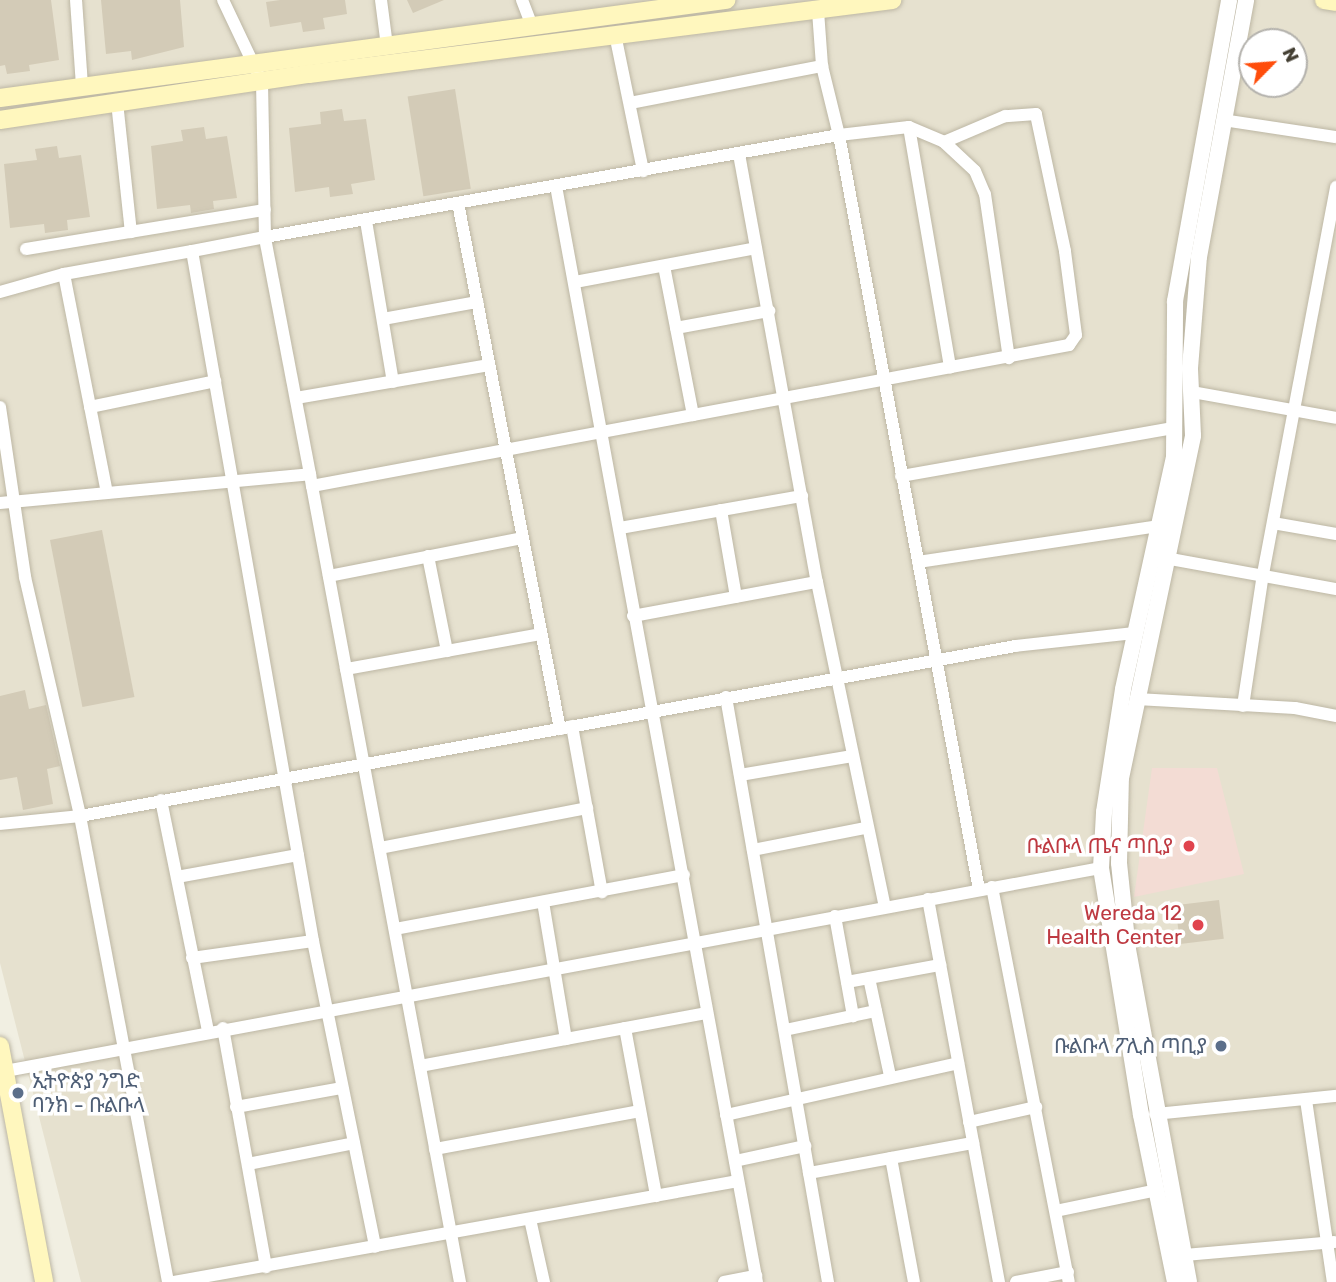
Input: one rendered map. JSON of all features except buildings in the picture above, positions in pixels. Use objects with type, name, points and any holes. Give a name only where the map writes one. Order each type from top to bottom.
[{"type":"main road","points":[[0,98],[254,60],[387,46],[532,26],[613,9],[726,0]]},
{"type":"main road","points":[[0,120],[262,82],[616,39],[892,0]]},
{"type":"main road","points":[[1324,0],[1336,2]]},
{"type":"main road","points":[[0,1046],[2,1072],[44,1282]]},
{"type":"street","points":[[76,0],[82,85]]},
{"type":"street","points":[[223,0],[254,60],[262,82],[265,237],[460,1282]]},
{"type":"street","points":[[381,0],[387,46]]},
{"type":"street","points":[[522,0],[532,26]]},
{"type":"street","points":[[1189,1282],[1155,1114],[1128,950],[1119,863],[1121,779],[1165,558],[1165,525],[1174,458],[1175,301],[1229,0]]},
{"type":"street","points":[[1175,1282],[1101,868],[1104,812],[1135,633],[1192,435],[1199,257],[1246,0]]},
{"type":"street","points":[[818,11],[822,66],[839,135],[918,562],[933,662],[979,890]]},
{"type":"street","points":[[616,39],[643,171]]},
{"type":"street","points":[[630,103],[822,66]]},
{"type":"street","points":[[117,102],[131,232]]},
{"type":"street","points":[[6,503],[233,481],[311,480],[505,451],[1069,345],[1076,335],[1057,198],[1041,124],[1036,114],[1005,116],[944,142]]},
{"type":"street","points":[[1223,120],[1336,137]]},
{"type":"street","points":[[909,127],[950,368]]},
{"type":"street","points":[[0,292],[64,274],[265,237],[839,135],[909,127],[944,142],[968,162],[985,194],[1009,358]]},
{"type":"street","points":[[739,154],[817,582],[865,828],[885,907]]},
{"type":"street","points":[[556,186],[620,528],[633,616],[656,710],[694,942],[757,1279],[724,1282]]},
{"type":"street","points":[[1243,706],[1263,574],[1336,187]]},
{"type":"street","points":[[458,203],[540,634],[587,808],[602,892]]},
{"type":"street","points":[[26,249],[265,210]]},
{"type":"street","points":[[366,221],[393,382]]},
{"type":"street","points":[[575,282],[756,248]]},
{"type":"street","points":[[192,251],[313,941],[374,1247]]},
{"type":"street","points":[[664,266],[693,415]]},
{"type":"street","points":[[64,274],[107,493]]},
{"type":"street","points":[[383,318],[477,302]]},
{"type":"street","points":[[676,328],[769,311]]},
{"type":"street","points":[[296,398],[489,365]]},
{"type":"street","points":[[90,407],[215,381]]},
{"type":"street","points":[[1192,392],[1336,418]]},
{"type":"street","points":[[0,407],[6,503],[80,816],[126,1046],[168,1282]]},
{"type":"street","points":[[901,476],[1173,428]]},
{"type":"street","points":[[620,528],[802,496]]},
{"type":"street","points":[[721,510],[736,597]]},
{"type":"street","points":[[1273,523],[1336,534]]},
{"type":"street","points":[[918,562],[1165,525]]},
{"type":"street","points":[[329,576],[522,538]]},
{"type":"street","points":[[428,556],[447,651]]},
{"type":"street","points":[[1165,558],[1336,589]]},
{"type":"street","points":[[633,616],[817,582]]},
{"type":"street","points":[[0,824],[80,816],[363,761],[566,728],[1015,646],[1135,633]]},
{"type":"street","points":[[346,669],[540,634]]},
{"type":"street","points":[[726,697],[828,1282]]},
{"type":"street","points":[[1137,699],[1336,716]]},
{"type":"street","points":[[740,775],[852,756]]},
{"type":"street","points":[[161,800],[208,1031]]},
{"type":"street","points":[[380,848],[587,808]]},
{"type":"street","points":[[753,850],[865,828]]},
{"type":"street","points":[[177,877],[298,855]]},
{"type":"street","points":[[2,1072],[126,1046],[1101,868]]},
{"type":"street","points":[[395,929],[684,875]]},
{"type":"street","points":[[992,887],[1069,1277],[1016,1282]]},
{"type":"street","points":[[928,899],[973,1143],[995,1281]]},
{"type":"street","points":[[543,902],[566,1039]]},
{"type":"street","points":[[835,916],[853,1016]]},
{"type":"street","points":[[192,958],[313,941]]},
{"type":"street","points":[[847,982],[940,965]]},
{"type":"street","points":[[869,978],[890,1076]]},
{"type":"street","points":[[785,1030],[876,1012]]},
{"type":"street","points":[[420,1066],[707,1013]]},
{"type":"street","points":[[223,1028],[266,1267]]},
{"type":"street","points":[[625,1028],[656,1196]]},
{"type":"street","points":[[726,1115],[890,1076],[958,1063]]},
{"type":"street","points":[[236,1107],[342,1088]]},
{"type":"street","points":[[1155,1114],[1336,1096]]},
{"type":"street","points":[[1306,1100],[1332,1242],[1333,1282]]},
{"type":"street","points":[[969,1122],[1036,1107]]},
{"type":"street","points":[[435,1149],[640,1111]]},
{"type":"street","points":[[248,1164],[354,1143]]},
{"type":"street","points":[[809,1173],[973,1143]]},
{"type":"street","points":[[734,1161],[805,1146]]},
{"type":"street","points":[[891,1158],[914,1282]]},
{"type":"street","points":[[174,1282],[738,1181]]},
{"type":"street","points":[[1056,1211],[1157,1191]]},
{"type":"street","points":[[530,1219],[544,1282]]},
{"type":"street","points":[[1185,1255],[1332,1242]]},
{"type":"shaded area","points":[[0,0],[1336,0],[1336,1282],[81,1282],[0,963]]},
{"type":"shaded area","name":"ቡልቡላ ጤና ጣቢያ","points":[[1152,768],[1217,768],[1244,874],[1134,897]]},
{"type":"place","name":"ቡልቡላ ጤና ጣቢያ","points":[[1189,846]]},
{"type":"place","name":"Wereda 12 Health Center","points":[[1198,925]]},
{"type":"place","name":"ቡልቡላ ፖሊስ ጣቢያ","points":[[1221,1046]]},
{"type":"place","name":"ኢትዮጵያ ንግድ ባንክ - ቡልቡላ","points":[[18,1093]]}]
